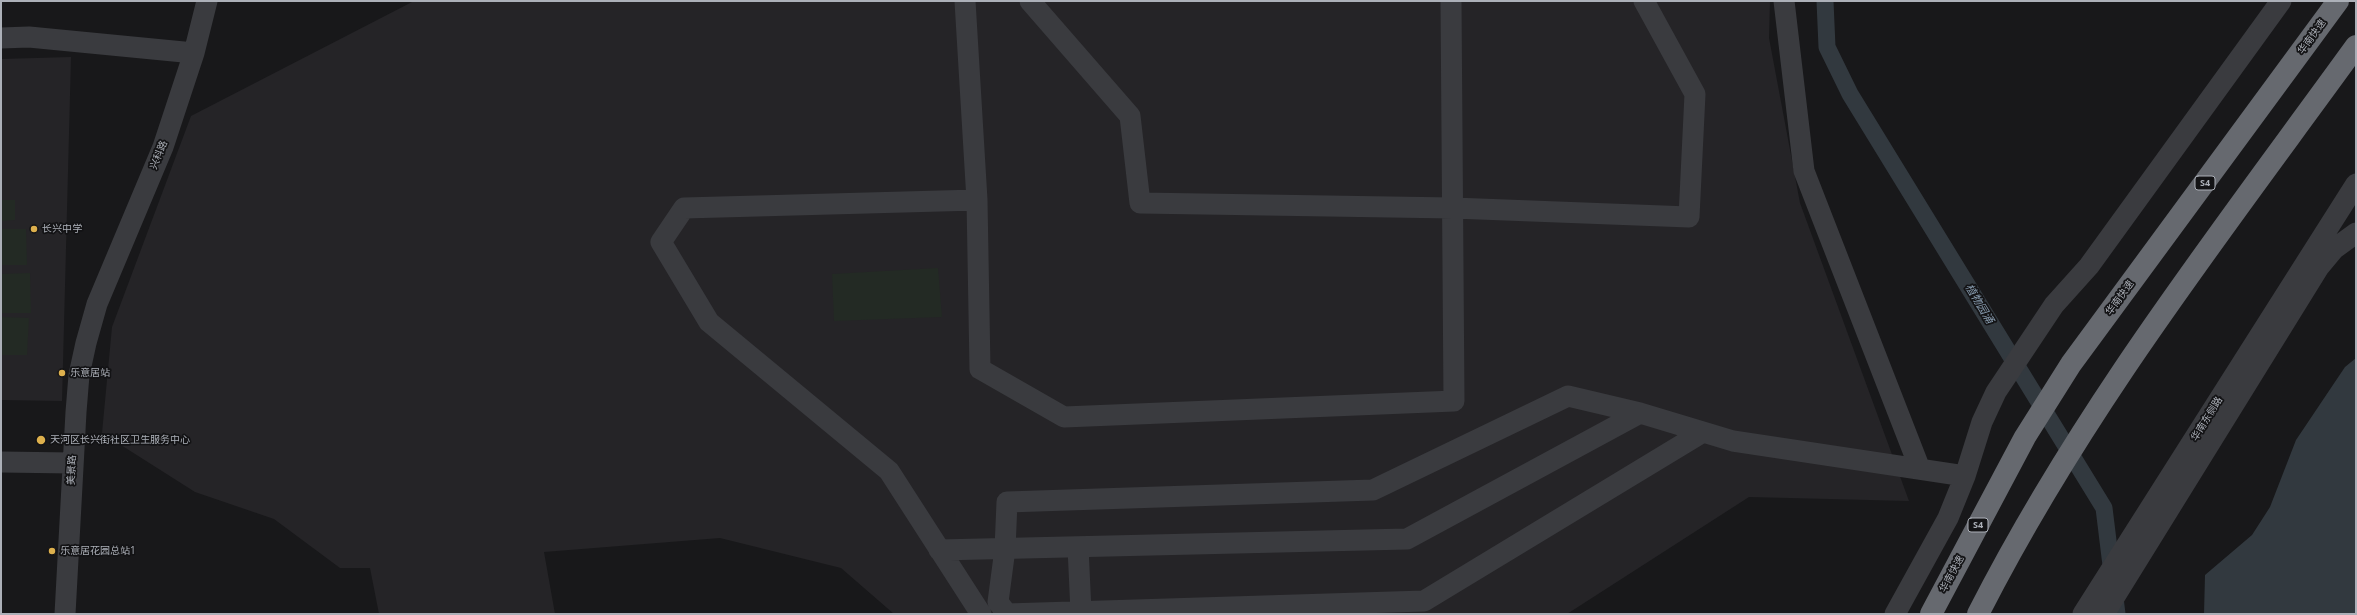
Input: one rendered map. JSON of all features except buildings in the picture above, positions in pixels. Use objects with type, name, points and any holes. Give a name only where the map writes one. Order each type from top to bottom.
[{"type":"highway","name":"华南快速","points":[[1931,614],[2025,437],[2071,364],[2338,1]]},
{"type":"highway","points":[[1978,614],[2013,547],[2050,483],[2094,412],[2135,351],[2356,46]]},
{"type":"street","name":"兴科路","points":[[97,304],[163,147],[194,53],[207,1]]},
{"type":"street","points":[[965,1],[978,200],[980,369],[1064,417],[1454,401],[1451,1]]},
{"type":"street","points":[[1030,1],[1130,116],[1140,203],[1453,208],[1689,217],[1696,94],[1644,1]]},
{"type":"street","points":[[1784,1],[1804,171],[1920,469]]},
{"type":"street","points":[[1895,614],[1948,518],[1965,476],[1982,422],[1996,392],[2054,305],[2089,266],[2281,1]]},
{"type":"street","points":[[1,38],[29,37],[194,53]]},
{"type":"street","name":"华南东侧路","points":[[2162,505],[2330,223],[2356,184]]},
{"type":"street","points":[[978,200],[684,208],[661,242],[709,322],[889,471],[938,550],[981,614]]},
{"type":"street","name":"华南东侧路","points":[[2090,613],[2319,267],[2334,249],[2351,236]]},
{"type":"street","name":"美景路","points":[[64,614],[72,463],[79,375],[97,304]]},
{"type":"street","points":[[1703,432],[1424,601],[1172,611],[1007,614],[998,602],[1005,549],[1007,502],[1373,490],[1568,396],[1640,413],[1733,441],[1965,476]]},
{"type":"street","points":[[938,550],[1407,540],[1640,413]]},
{"type":"street","points":[[1,462],[72,463]]},
{"type":"street","points":[[1078,547],[1081,612]]},
{"type":"shaded area","points":[[414,1],[1770,1],[1769,38],[1800,203],[1909,501],[1749,497],[1567,614],[894,614],[841,568],[720,538],[544,552],[555,614],[379,614],[370,568],[340,568],[274,519],[195,492],[102,433],[112,327],[191,116]]},
{"type":"shaded area","name":"长兴中学","points":[[71,57],[62,401],[1,400],[1,59]]},
{"type":"shaded area","points":[[1,200],[15,200],[15,220],[1,221]]},
{"type":"shaded area","points":[[1,229],[26,229],[27,265],[1,265]]},
{"type":"shaded area","points":[[938,268],[942,317],[834,321],[832,274]]},
{"type":"shaded area","points":[[30,273],[31,313],[1,313],[1,274]]},
{"type":"shaded area","points":[[1,317],[29,318],[27,355],[1,355]]},
{"type":"shaded area","points":[[2356,358],[2356,614],[2204,614],[2205,575],[2252,535],[2270,507],[2296,440],[2345,367]]},
{"type":"waterway","name":"植物园涌","points":[[1825,1],[1827,47],[1850,94],[2104,508],[2117,614]]},
{"type":"place","name":"长兴中学","points":[[34,229]]},
{"type":"place","name":"乐意居站","points":[[62,373]]},
{"type":"place","name":"天河区长兴街社区卫生服务中心","points":[[41,440]]},
{"type":"place","name":"乐意居花园总站1","points":[[52,551]]}]
